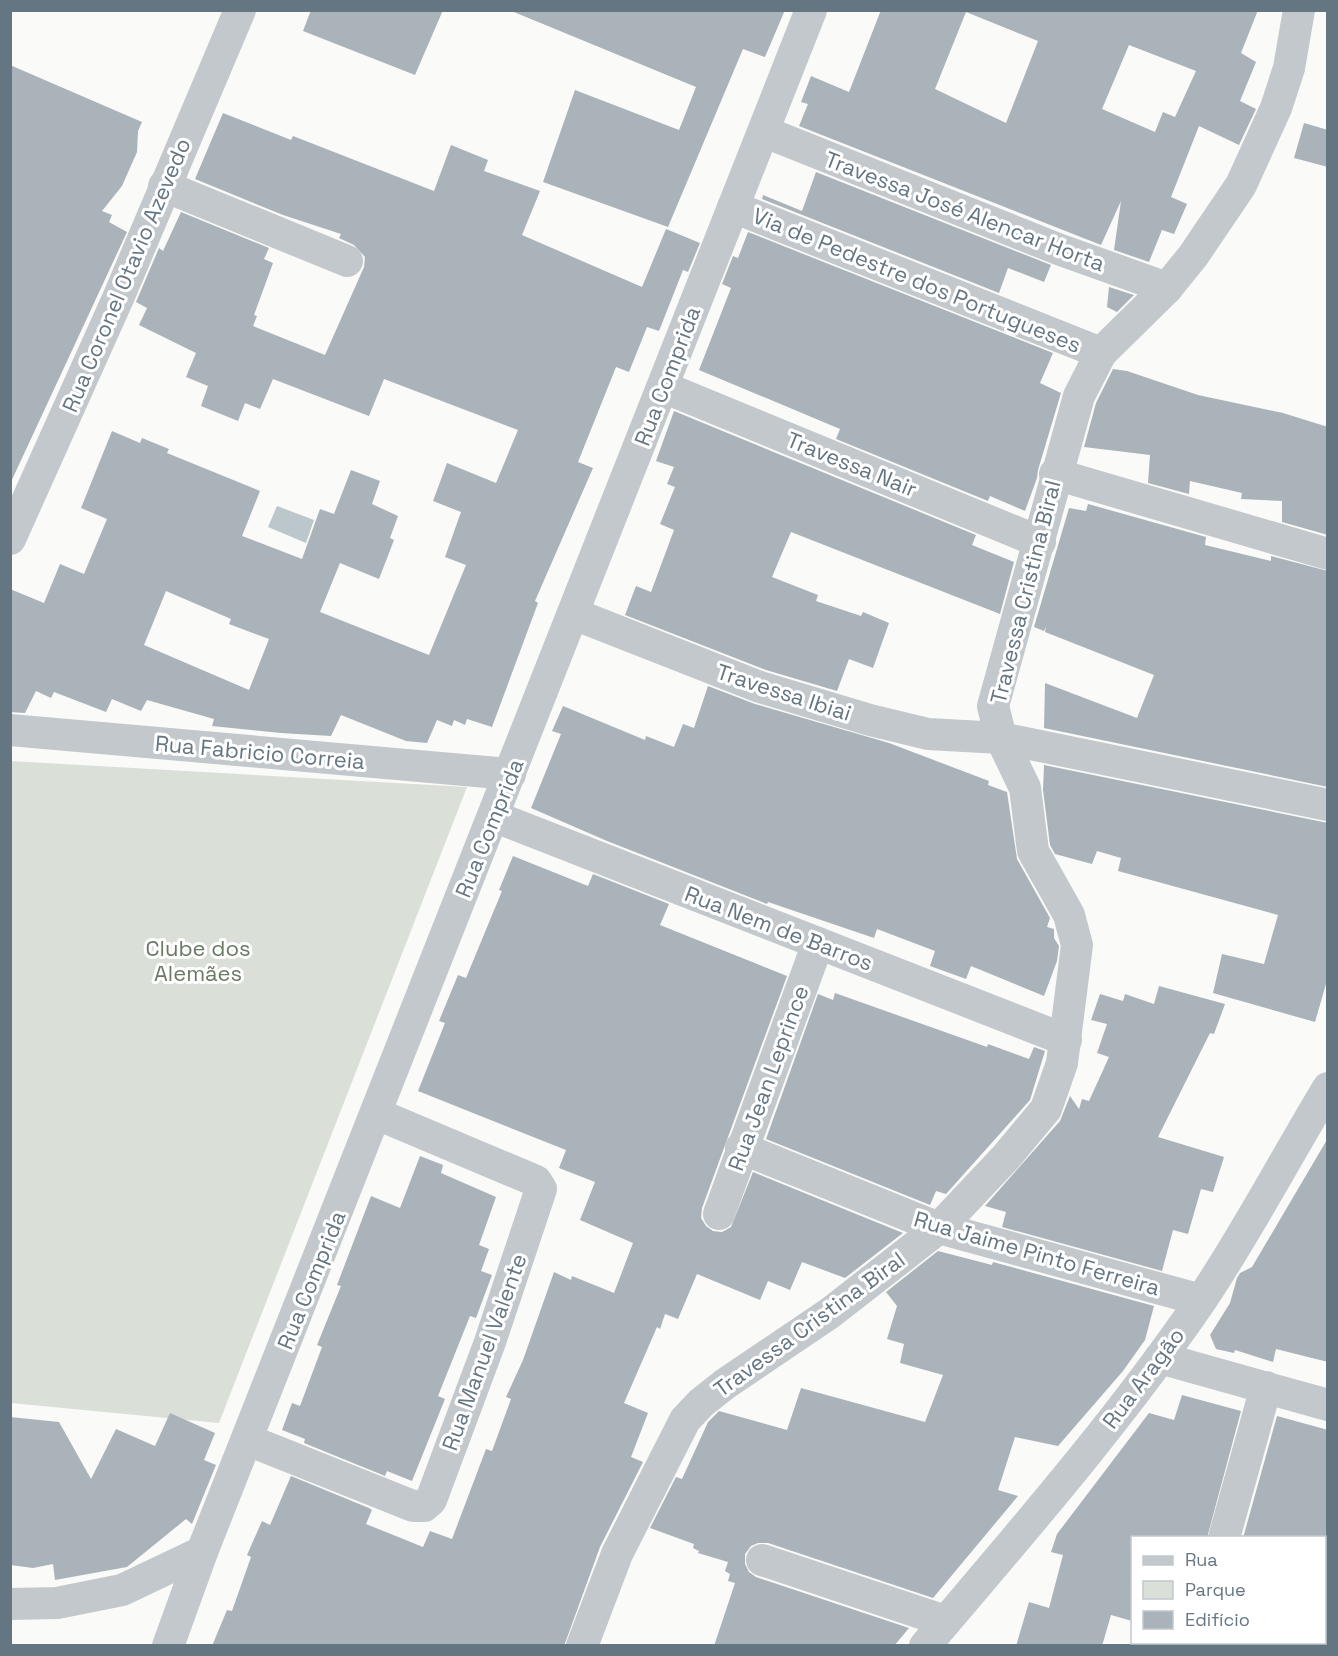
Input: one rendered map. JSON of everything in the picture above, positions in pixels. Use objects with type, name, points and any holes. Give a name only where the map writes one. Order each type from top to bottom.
[{"type":"street","name":"Rua Coronel Otavio Azevedo","points":[[10,539],[22,481],[119,296],[240,10]]},
{"type":"street","name":"Rua Comprida","points":[[168,1646],[202,1552],[377,1114],[733,207],[765,132],[811,10]]},
{"type":"street","name":"Travessa Cristina Biral","points":[[582,1646],[617,1554],[685,1420],[700,1403],[725,1384],[830,1313],[939,1228],[1006,1157],[1046,1109],[1062,1063],[1077,945],[1069,915],[1033,850],[1025,788],[1001,738],[993,706],[1040,542],[1055,474],[1079,396],[1101,353],[1167,288],[1193,256],[1240,185],[1261,143],[1289,68],[1297,11]]},
{"type":"street","name":"Travessa José Alencar Horta","points":[[765,132],[1058,249],[1167,288]]},
{"type":"street","points":[[164,186],[347,261]]},
{"type":"street","name":"Via de Pedestre dos Portugueses","points":[[733,207],[1101,353]]},
{"type":"street","name":"Travessa Nair","points":[[663,387],[1040,542]]},
{"type":"street","points":[[1055,474],[1328,554]]},
{"type":"street","name":"Travessa Ibiai","points":[[574,614],[760,687],[821,707],[928,734],[1001,738],[1328,805]]},
{"type":"street","name":"Rua Fabricio Correia","points":[[10,730],[510,774]]},
{"type":"street","name":"Rua Nem de Barros","points":[[493,816],[1066,1040]]},
{"type":"street","name":"Rua Jean Leprince","points":[[719,1214],[818,943]]},
{"type":"street","name":"Rua Aragão","points":[[925,1646],[1005,1554],[1160,1358],[1201,1300],[1328,1088]]},
{"type":"street","name":"Rua Manuel Valente","points":[[248,1440],[413,1506],[424,1506],[431,1500],[490,1342],[541,1189],[536,1181],[377,1114]]},
{"type":"street","name":"Rua Jaime Pinto Ferreira","points":[[741,1149],[939,1228],[1201,1300]]},
{"type":"street","points":[[1160,1358],[1328,1405]]},
{"type":"street","points":[[1225,1536],[1266,1387]]},
{"type":"street","points":[[10,1604],[57,1603],[122,1590],[202,1552]]},
{"type":"street","points":[[762,1560],[945,1622]]},
{"type":"green space","name":"Clube dos Alemães","points":[[10,761],[467,787],[219,1423],[11,1403]]},
{"type":"shaded area","points":[[277,506],[314,520],[306,543],[268,527]]},
{"type":"building","points":[[311,10],[443,10],[415,75],[303,31]]},
{"type":"building","points":[[509,10],[785,10],[765,57],[743,49],[668,227],[543,182],[575,90],[679,130],[696,87]]},
{"type":"building","points":[[881,10],[1258,10],[1241,53],[1256,62],[1240,101],[1256,109],[1239,145],[1199,126],[1171,197],[1187,204],[1174,234],[1162,230],[1149,262],[1114,250],[1121,201],[1101,245],[799,126],[808,104],[801,102],[811,76],[849,92]],"holes":[[[966,12],[1038,41],[1006,123],[935,89]],[[1129,45],[1196,71],[1175,117],[1163,112],[1155,132],[1102,109]]]},
{"type":"building","points":[[10,65],[142,122],[138,131],[137,152],[122,186],[102,211],[112,215],[109,222],[127,232],[10,484]]},
{"type":"building","points":[[223,113],[291,140],[293,136],[434,191],[451,145],[488,160],[484,171],[540,191],[522,235],[642,287],[666,229],[700,243],[688,272],[683,270],[659,331],[647,327],[629,372],[616,367],[578,462],[593,468],[535,601],[538,603],[492,727],[467,719],[465,725],[454,720],[452,726],[437,720],[427,743],[406,741],[341,715],[331,736],[281,733],[212,726],[214,719],[147,700],[141,711],[112,699],[106,712],[54,692],[51,698],[36,691],[25,713],[10,712],[10,589],[44,603],[60,564],[84,574],[107,519],[81,508],[112,431],[140,443],[142,438],[169,449],[167,453],[260,491],[242,536],[302,559],[320,509],[334,514],[351,470],[380,481],[372,504],[398,516],[390,538],[394,540],[379,579],[340,563],[320,612],[429,655],[466,565],[445,557],[461,512],[433,501],[447,463],[496,483],[518,430],[384,379],[369,416],[273,379],[260,409],[245,403],[238,421],[201,406],[208,386],[186,377],[196,353],[139,325],[147,308],[136,302],[159,248],[163,251],[181,212],[269,248],[264,259],[273,263],[254,315],[257,316],[253,326],[325,355],[364,267],[365,257],[354,245],[339,238],[341,234],[283,215],[195,179]],"holes":[[[166,591],[231,619],[229,624],[269,639],[249,690],[144,645]]]},
{"type":"building","points":[[1304,123],[1328,130],[1328,167],[1294,158]]},
{"type":"building","points":[[816,172],[1051,265],[1044,282],[1008,268],[999,293],[762,199],[763,195],[802,211]]},
{"type":"building","points":[[748,232],[1053,353],[1040,383],[1061,393],[1037,478],[1025,511],[990,496],[988,501],[836,439],[840,429],[699,370],[731,288],[722,284],[733,256],[738,258]]},
{"type":"building","points":[[1109,287],[1134,295],[1117,312],[1107,307]]},
{"type":"building","points":[[1113,369],[1127,371],[1198,395],[1283,413],[1328,427],[1328,535],[1282,522],[1282,501],[1241,499],[1242,493],[1190,481],[1189,494],[1148,483],[1150,455],[1084,447],[1096,403]]},
{"type":"building","points":[[674,411],[976,535],[972,545],[1014,562],[1000,614],[791,532],[772,577],[818,595],[816,601],[861,616],[863,612],[889,623],[873,668],[849,659],[837,691],[766,670],[625,615],[636,586],[651,592],[674,530],[660,524],[675,487],[667,484],[674,467],[656,461]]},
{"type":"building","points":[[1088,504],[1206,537],[1205,545],[1271,561],[1271,556],[1328,571],[1328,787],[1044,728],[1045,683],[1137,718],[1154,675],[1045,632],[1046,627],[1044,631],[1034,627],[1069,508],[1086,511]]},
{"type":"building","points":[[708,686],[755,704],[889,743],[989,781],[988,785],[1007,792],[1017,859],[1050,918],[1047,927],[1054,929],[1054,938],[1059,946],[1057,961],[1044,996],[971,966],[966,979],[930,966],[935,951],[877,929],[874,938],[768,902],[767,904],[607,841],[531,808],[561,734],[552,731],[563,706],[645,740],[646,736],[674,747],[683,724],[694,728]]},
{"type":"building","points":[[1044,765],[1328,823],[1328,977],[1315,1022],[1213,993],[1222,954],[1264,964],[1278,915],[1118,871],[1121,858],[1097,851],[1092,864],[1055,854],[1050,845],[1043,790]]},
{"type":"building","points":[[513,856],[588,886],[593,874],[669,904],[660,925],[787,976],[702,1208],[701,1218],[706,1226],[713,1231],[722,1232],[731,1227],[753,1172],[903,1233],[845,1278],[802,1262],[790,1290],[768,1281],[760,1300],[697,1274],[678,1319],[665,1314],[660,1329],[657,1327],[624,1403],[648,1413],[631,1457],[643,1462],[600,1547],[564,1646],[212,1646],[227,1610],[232,1611],[251,1557],[247,1555],[262,1521],[270,1525],[291,1476],[369,1508],[372,1510],[366,1524],[423,1547],[430,1531],[452,1539],[486,1449],[492,1451],[511,1399],[506,1397],[523,1360],[554,1272],[571,1280],[572,1276],[614,1293],[633,1243],[580,1220],[595,1182],[559,1168],[566,1150],[418,1091],[445,1023],[439,1021],[458,975],[466,978],[502,891],[499,890]]},
{"type":"building","points":[[1159,986],[1225,1004],[1214,1034],[1210,1033],[1158,1137],[1224,1157],[1213,1192],[1201,1189],[1188,1234],[1173,1230],[1162,1271],[1002,1227],[1006,1212],[985,1206],[1060,1121],[1070,1096],[1079,1109],[1082,1099],[1089,1101],[1109,1057],[1097,1053],[1107,1024],[1091,1020],[1100,994],[1123,1001],[1125,994],[1154,1004]]},
{"type":"building","points":[[835,993],[987,1047],[988,1044],[1029,1059],[1034,1047],[1045,1051],[1030,1100],[946,1194],[936,1191],[930,1205],[766,1139],[818,994],[833,1000]]},
{"type":"building","points":[[1328,1138],[1328,1362],[1276,1349],[1273,1362],[1235,1350],[1234,1353],[1216,1349],[1210,1335],[1230,1303],[1237,1278],[1240,1273],[1252,1267]]},
{"type":"building","points":[[420,1156],[443,1165],[441,1173],[496,1197],[479,1245],[489,1249],[481,1271],[492,1275],[476,1318],[470,1316],[438,1396],[445,1399],[412,1481],[387,1471],[385,1476],[304,1443],[305,1439],[282,1430],[292,1403],[300,1406],[322,1347],[317,1345],[341,1286],[337,1285],[371,1196],[400,1208]]},
{"type":"building","points":[[938,1251],[992,1265],[993,1262],[1154,1306],[1145,1340],[1123,1371],[1058,1446],[1015,1437],[998,1490],[1018,1496],[933,1598],[768,1543],[751,1546],[745,1554],[745,1564],[749,1572],[756,1577],[909,1628],[894,1646],[714,1646],[735,1583],[728,1581],[730,1574],[725,1571],[728,1562],[698,1553],[699,1551],[693,1548],[694,1544],[650,1528],[676,1477],[682,1479],[708,1422],[719,1411],[787,1430],[801,1388],[925,1422],[943,1375],[900,1363],[904,1344],[887,1339],[897,1306],[886,1292]]},
{"type":"building","points":[[1182,1395],[1241,1411],[1208,1536],[1131,1536],[1131,1621],[1111,1615],[1102,1646],[1016,1646],[1029,1602],[1049,1608],[1063,1555],[1051,1552],[1057,1534],[1149,1413],[1174,1420]]},
{"type":"building","points":[[170,1413],[215,1433],[204,1460],[216,1465],[192,1524],[186,1519],[127,1567],[55,1580],[53,1564],[33,1568],[10,1565],[10,1417],[59,1422],[91,1479],[116,1429],[155,1446]]},
{"type":"building","points":[[1277,1416],[1328,1430],[1328,1538],[1326,1536],[1244,1536]]}]
